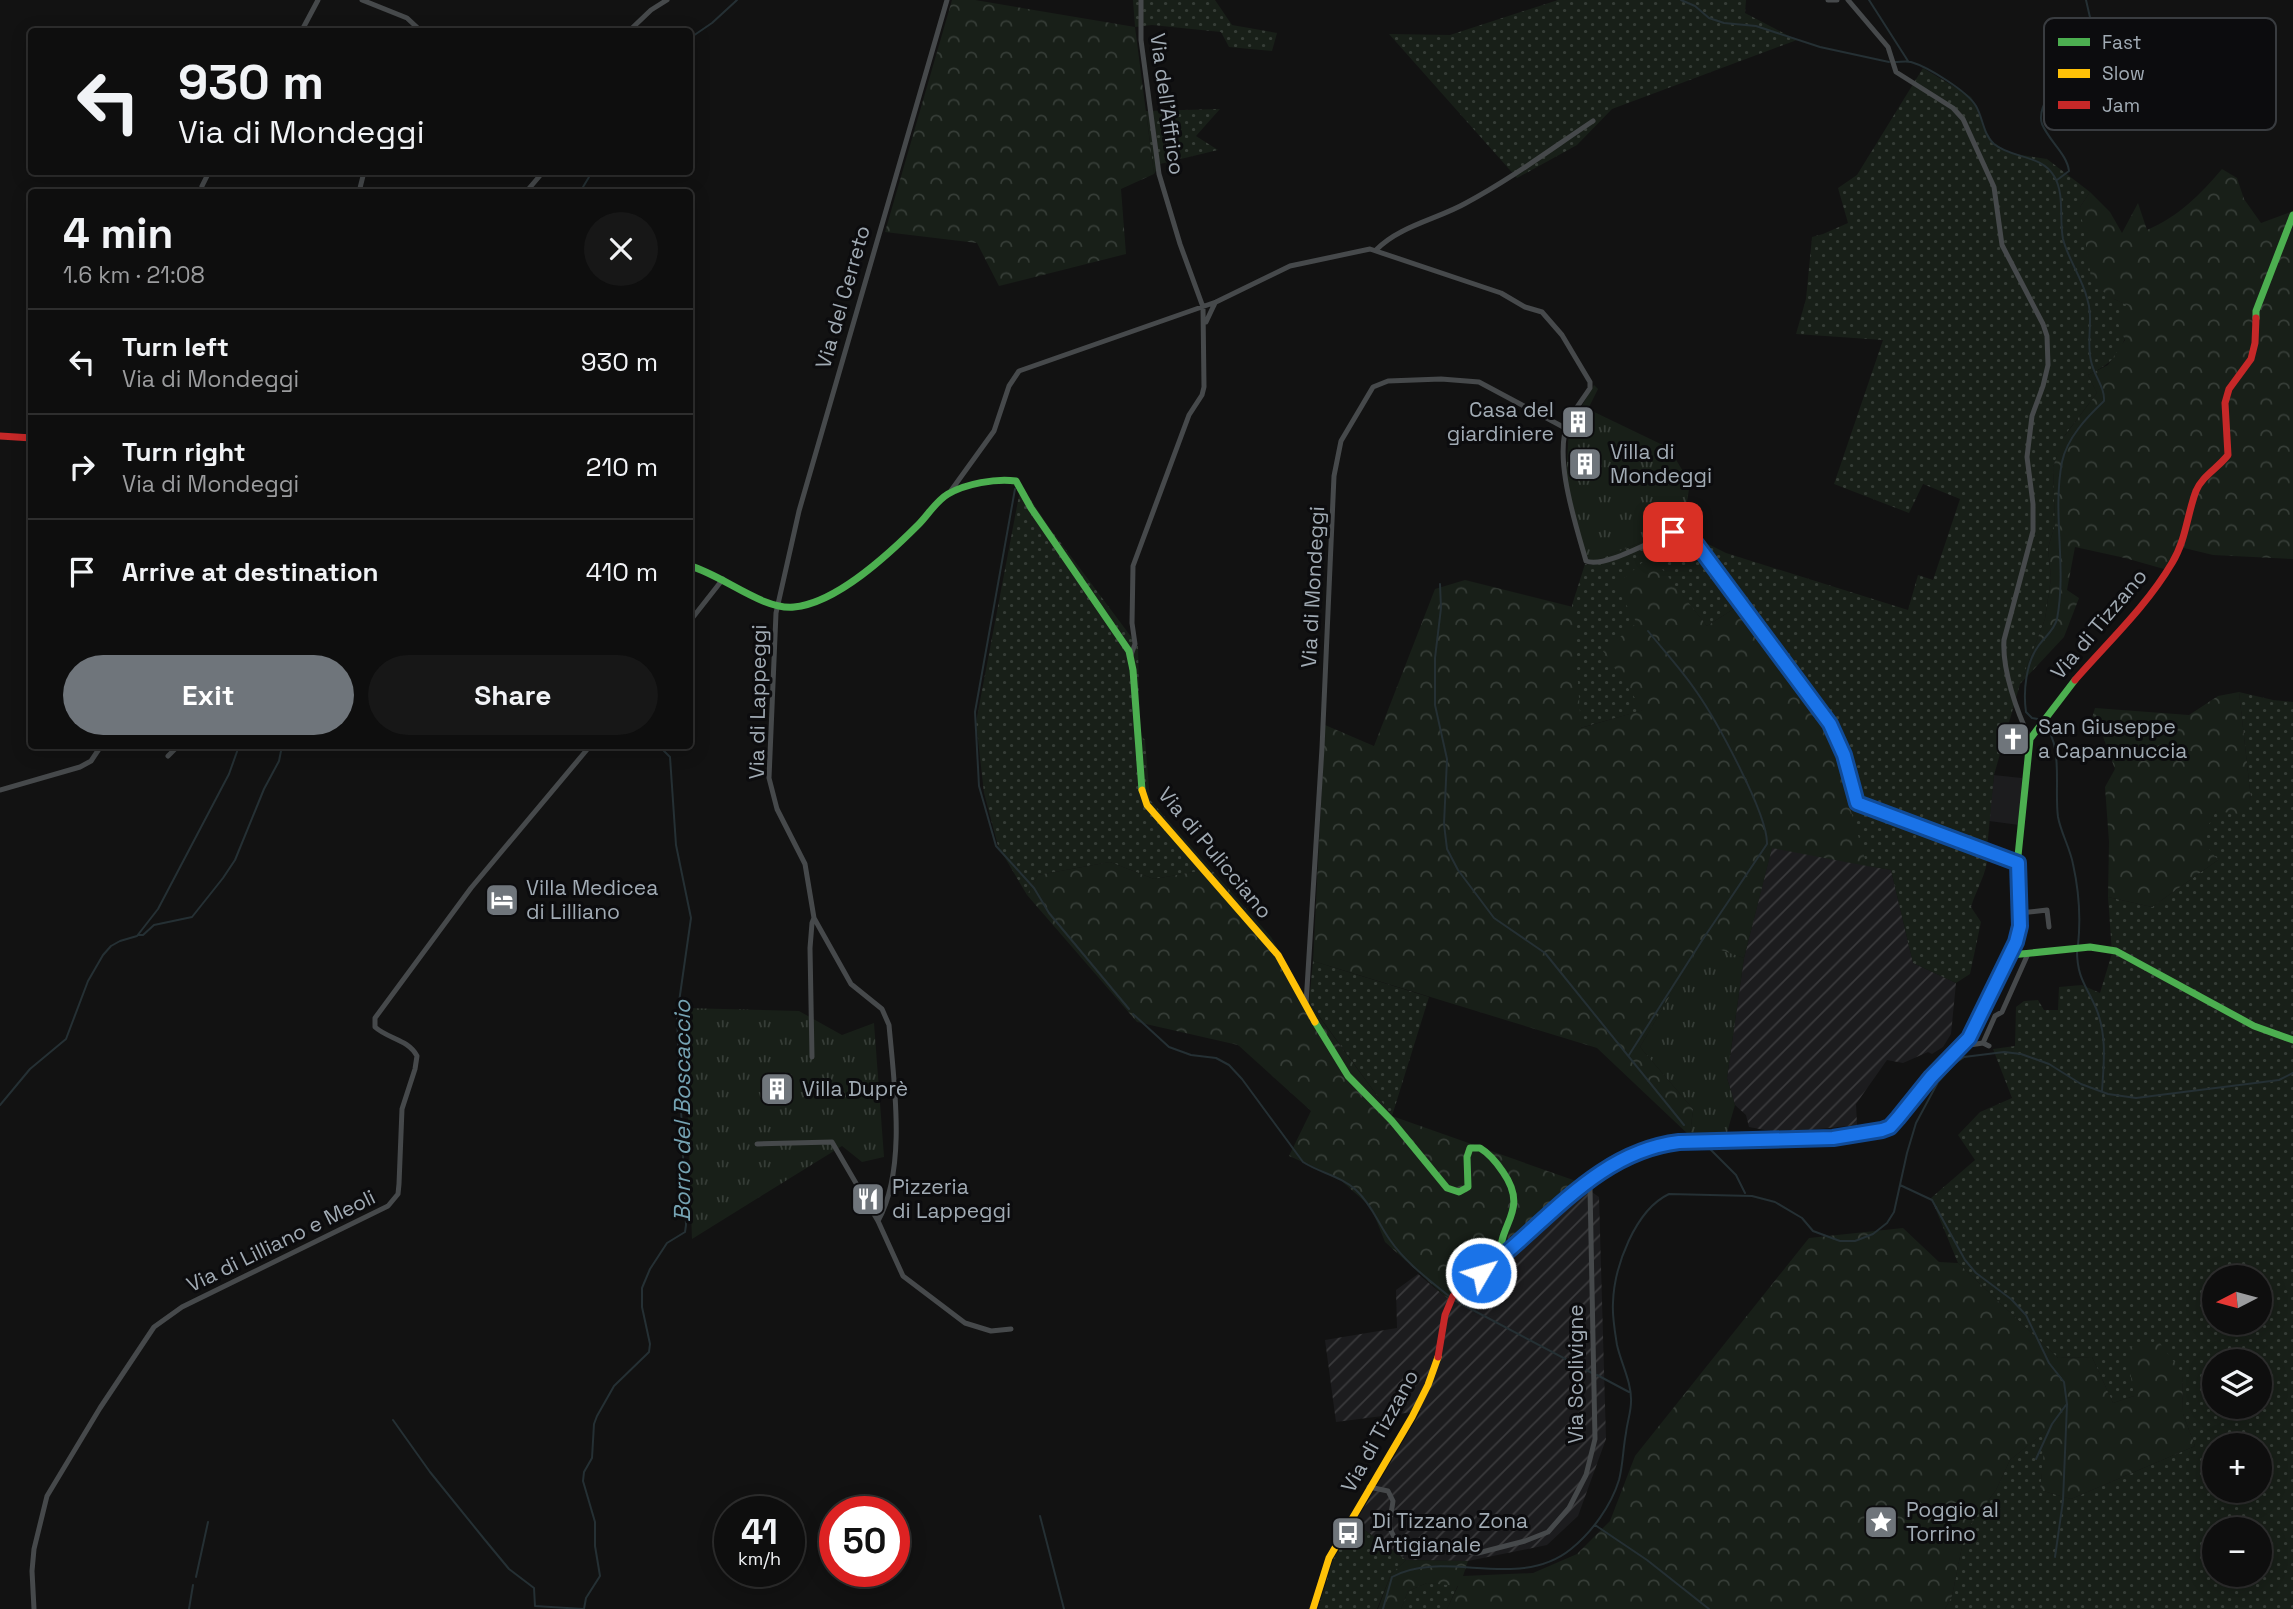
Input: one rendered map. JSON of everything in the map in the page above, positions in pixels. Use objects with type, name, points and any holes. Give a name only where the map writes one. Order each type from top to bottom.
[{"type":"main road","name":"Via di Tizzano","points":[[1313,1609],[1324,1569],[1428,1385],[1437,1364],[1443,1325],[1452,1298],[1502,1257],[1553,1208],[1601,1171],[1656,1145],[1833,1138],[1890,1127],[1931,1077],[1963,1046],[1975,1028],[2011,955],[2020,926],[2018,863],[2030,738],[2090,663],[2124,628],[2172,563],[2184,538],[2196,491],[2202,480],[2228,456],[2225,403],[2229,389],[2251,359],[2255,343],[2256,312],[2293,215]]},
{"type":"main road","points":[[0,436],[28,438]]},
{"type":"main road","name":"Via di Pulicciano","points":[[778,606],[802,605],[852,582],[889,551],[948,494],[1002,480],[1016,481],[1031,508],[1124,640],[1131,655],[1140,783],[1144,800],[1267,941],[1286,966],[1328,1046],[1348,1076],[1392,1121],[1447,1188],[1459,1192],[1468,1187],[1470,1180],[1467,1153],[1470,1148],[1475,1147],[1487,1152],[1509,1179],[1514,1192],[1514,1203],[1501,1248],[1502,1257]]},
{"type":"main road","points":[[693,567],[778,606]]},
{"type":"main road","points":[[2011,955],[2027,956],[2101,946],[2116,951],[2254,1026],[2293,1040]]},
{"type":"street","points":[[303,28],[318,0]]},
{"type":"street","points":[[362,0],[407,18],[418,28]]},
{"type":"street","points":[[632,28],[651,10],[667,0]]},
{"type":"street","name":"Via del Cerreto","points":[[778,606],[799,511],[947,0]]},
{"type":"street","name":"Via dell'Affrico","points":[[1141,0],[1141,40],[1159,174],[1203,307]]},
{"type":"street","points":[[1828,0],[1837,0]]},
{"type":"street","points":[[1848,0],[1888,47],[1895,69],[1901,76],[1953,108],[1963,119],[1994,187],[2002,245],[2047,336],[2048,365],[2032,416],[2027,457],[2033,504],[2033,531],[2004,640],[2003,653],[2018,710],[2030,738]]},
{"type":"street","points":[[948,494],[994,430],[1009,386],[1019,371],[1216,302],[1290,266],[1376,250],[1410,228],[1450,212],[1494,188],[1593,121]]},
{"type":"street","points":[[528,189],[540,175]]},
{"type":"street","points":[[1376,250],[1501,293],[1525,307],[1542,312],[1562,335],[1590,382],[1590,387],[1569,421],[1564,458],[1566,491],[1586,561],[1591,563],[1609,559],[1680,530],[1689,534],[1830,724],[1844,755],[1857,803],[2018,863]]},
{"type":"street","points":[[1192,311],[1197,304],[1198,291]]},
{"type":"street","points":[[1205,325],[1216,302]]},
{"type":"street","points":[[1131,655],[1135,644],[1132,623],[1133,566],[1189,415],[1204,387],[1203,307]]},
{"type":"street","name":"Via di Mondeggi","points":[[1306,1004],[1322,748],[1334,476],[1341,441],[1373,387],[1388,381],[1441,379],[1479,382],[1567,429]]},
{"type":"street","points":[[693,617],[723,579]]},
{"type":"street","name":"Via di Lappeggi","points":[[778,606],[769,778],[776,809],[805,864],[814,918],[851,984],[882,1009],[889,1025],[896,1157],[887,1203],[878,1221]]},
{"type":"street","points":[[0,790],[80,767],[91,761],[99,749]]},
{"type":"street","points":[[168,755],[175,749]]},
{"type":"street","name":"Via di Lilliano e Meoli","points":[[34,1609],[34,1549],[47,1496],[100,1408],[155,1327],[182,1307],[355,1223],[394,1201],[399,1184],[402,1110],[417,1056],[406,1043],[379,1031],[374,1022],[375,1018],[471,888],[587,749]]},
{"type":"street","points":[[2020,913],[2047,909],[2049,927]]},
{"type":"street","name":"Via di Lappeggi","points":[[812,1057],[810,948],[814,918]]},
{"type":"street","points":[[1963,1046],[1986,1045],[1995,1016],[2002,1012],[2027,956]]},
{"type":"street","points":[[757,1143],[832,1142],[878,1221],[904,1276],[965,1324],[990,1331],[1011,1329]]},
{"type":"street","name":"Via Scolivigne","points":[[1369,1487],[1388,1490],[1394,1501],[1387,1522],[1391,1534],[1400,1546],[1427,1550],[1478,1553],[1525,1541],[1548,1532],[1569,1508],[1586,1475],[1595,1439],[1590,1188],[1586,1183]]},
{"type":"shaded area","points":[[1994,775],[2022,778],[2019,825],[1989,821]]},
{"type":"shaded area","points":[[1772,847],[1891,870],[1913,963],[1956,983],[1951,1034],[1943,1047],[1932,1054],[1928,1052],[1903,1063],[1887,1060],[1856,1104],[1857,1125],[1781,1133],[1749,1127],[1746,1115],[1735,1105],[1727,1078],[1744,958]]},
{"type":"shaded area","points":[[1576,1181],[1599,1197],[1606,1439],[1578,1516],[1547,1545],[1468,1561],[1406,1560],[1355,1523],[1421,1411],[1336,1422],[1325,1340],[1397,1328],[1396,1290],[1418,1274],[1448,1299]]},
{"type":"green space","points":[[952,0],[975,0],[1135,27],[1154,174],[1121,189],[1126,254],[999,286],[977,243],[885,232]]},
{"type":"green space","points":[[1133,0],[1215,0],[1232,25],[1277,33],[1272,51],[1229,47],[1221,32],[1152,25],[1135,27]]},
{"type":"green space","points":[[1558,0],[1746,0],[1745,13],[1797,40],[1612,109],[1577,145],[1517,178],[1389,34],[1450,35]]},
{"type":"green space","points":[[1923,68],[1971,97],[1983,127],[1993,142],[2009,153],[2047,159],[2090,192],[2080,207],[2114,299],[2130,306],[2121,348],[2109,362],[2088,375],[2097,393],[2065,435],[2053,467],[2055,525],[2048,548],[2051,578],[2045,619],[2020,684],[1994,775],[1987,863],[1971,907],[1981,922],[1970,974],[1956,983],[1913,963],[1891,870],[1867,866],[1735,608],[1707,626],[1650,555],[1637,622],[1644,710],[1580,728],[1572,605],[1585,564],[1592,565],[1586,558],[1595,561],[1673,529],[1685,514],[1694,537],[1726,553],[1908,610],[1918,575],[1933,580],[1960,499],[1923,484],[1909,513],[1834,484],[1883,340],[1796,334],[1806,299],[1812,237],[1848,223],[1838,188],[1857,175]]},
{"type":"green space","points":[[1220,109],[1196,136],[1218,150],[1160,164],[1154,174],[1146,111]]},
{"type":"green space","points":[[2222,169],[2237,178],[2244,199],[2261,223],[2293,211],[2293,559],[2213,555],[2184,548],[2164,569],[2075,547],[2067,590],[2079,598],[2064,637],[2020,684],[2045,619],[2051,578],[2048,548],[2055,525],[2053,467],[2063,438],[2097,393],[2088,375],[2108,365],[2125,340],[2118,323],[2129,306],[2092,284],[2080,207],[2090,192],[2110,212],[2122,233],[2138,203],[2147,230],[2188,204]]},
{"type":"green space","points":[[1594,385],[1598,389],[1588,409],[1669,448],[1690,483],[1685,514],[1673,529],[1595,561],[1586,558],[1566,478],[1569,428]]},
{"type":"green space","points":[[1021,485],[1138,646],[1140,735],[1145,740],[1150,800],[1211,869],[1154,879],[1110,862],[1038,875],[1027,895],[998,846],[984,793],[976,722]]},
{"type":"green space","points":[[1651,555],[1707,626],[1735,608],[1827,729],[1867,866],[1772,848],[1744,958],[1701,944],[1640,1047],[1693,1109],[1690,1136],[1597,1048],[1313,961],[1325,725],[1374,746],[1435,589],[1465,580],[1573,607],[1581,728],[1643,710],[1603,651],[1637,623],[1615,586]]},
{"type":"green space","points":[[2239,692],[2293,702],[2293,1609],[1945,1609],[1952,1596],[1965,1532],[1996,1490],[2010,1460],[2047,1430],[2040,1490],[2071,1499],[2195,1446],[2183,1414],[2182,1373],[2113,1403],[2092,1357],[2058,1358],[1958,1263],[1931,1198],[1975,1160],[1958,1135],[1980,1112],[2012,1098],[1993,1049],[2015,1046],[2016,1007],[2024,1001],[2038,1000],[2044,1010],[2058,1010],[2059,987],[2082,985],[2100,993],[2112,953],[2108,897],[2152,907],[2218,860],[2200,839],[2216,811],[2251,799]]},
{"type":"green space","points":[[2239,692],[2251,799],[2238,814],[2216,811],[2201,839],[2218,860],[2152,907],[2108,897],[2109,842],[2105,787],[2115,769],[2099,726],[2092,718],[2095,708],[2189,715],[2218,696]]},
{"type":"green space","points":[[1110,862],[1154,879],[1211,869],[1271,937],[1309,1003],[1392,1116],[1576,1181],[1448,1299],[1385,1242],[1371,1207],[1337,1177],[1289,1156],[1311,1111],[1238,1045],[1137,1022],[1027,895],[1038,875]]},
{"type":"green space","points":[[1701,943],[1744,958],[1727,1078],[1735,1105],[1726,1136],[1692,1138],[1693,1109],[1640,1047]]},
{"type":"green space","points":[[1313,961],[1429,997],[1392,1116],[1309,1002]]},
{"type":"green space","points":[[684,1008],[799,1011],[842,1035],[874,1023],[884,1157],[862,1162],[842,1146],[692,1239]]},
{"type":"green space","points":[[1903,1228],[1939,1262],[1958,1263],[2058,1358],[2092,1357],[2113,1403],[2134,1396],[2126,1347],[2160,1343],[2182,1373],[2183,1414],[2195,1446],[2071,1499],[2040,1490],[2046,1431],[2010,1460],[1996,1490],[1965,1532],[1952,1596],[1945,1609],[1447,1609],[1458,1586],[1427,1583],[1408,1591],[1401,1609],[1378,1609],[1391,1574],[1406,1560],[1468,1561],[1463,1576],[1533,1573],[1577,1554],[1610,1521],[1635,1456],[1809,1238]]},
{"type":"green space","points":[[1355,1523],[1406,1560],[1391,1574],[1377,1609],[1318,1609],[1333,1560]]},
{"type":"green space","points":[[1427,1583],[1458,1585],[1447,1609],[1401,1609],[1408,1591]]},
{"type":"waterway","points":[[693,36],[737,0]]},
{"type":"waterway","points":[[1681,0],[1695,6],[1709,18],[1724,23],[1756,26],[1820,47],[1889,62]]},
{"type":"waterway","points":[[1869,0],[1908,61]]},
{"type":"waterway","points":[[2086,0],[2090,18]]},
{"type":"waterway","points":[[1895,62],[1918,65],[1956,87],[1976,106],[1994,144],[2042,164],[2054,176],[2061,199],[2063,239],[2089,306],[2092,366],[2103,391],[2104,401],[2073,436],[2062,462],[2058,501],[2061,580],[2057,619],[2035,652],[2028,668],[2025,686],[2026,712],[2032,718],[2038,719]]},
{"type":"waterway","points":[[2044,106],[2041,114],[2044,128]]},
{"type":"waterway","points":[[2045,130],[2068,165],[2069,171],[2057,180]]},
{"type":"waterway","points":[[582,189],[590,175]]},
{"type":"waterway","points":[[1015,489],[975,712],[979,786],[996,846],[1034,888],[1049,913],[1129,1009]]},
{"type":"waterway","points":[[1440,584],[1435,705],[1447,759],[1444,824],[1447,849],[1458,870],[1494,918],[1545,953],[1684,1125]]},
{"type":"waterway","points":[[1629,1055],[1767,844],[1765,830],[1750,790],[1705,704],[1648,631]]},
{"type":"waterway","points":[[2043,723],[2054,742],[2058,817],[2072,858],[2077,884],[2078,945]]},
{"type":"waterway","points":[[0,1105],[30,1069],[66,1039],[88,981],[103,955],[111,946],[137,936],[158,909],[229,774],[238,749]]},
{"type":"waterway","points":[[138,935],[143,935],[154,925],[192,917],[223,878],[235,860],[264,789],[279,761],[281,749]]},
{"type":"waterway","name":"Borro del Boscaccio","points":[[584,1609],[586,1598],[600,1576],[595,1546],[595,1522],[583,1481],[584,1472],[592,1458],[594,1424],[614,1386],[649,1352],[642,1288],[650,1269],[667,1243],[685,1232],[686,1225],[677,1016],[691,918],[676,845],[670,757],[662,749]]},
{"type":"waterway","points":[[2077,950],[2080,975],[2096,1008],[2102,1028],[2102,1091]]},
{"type":"waterway","points":[[1133,1014],[1169,1047],[1191,1055],[1216,1058],[1229,1065],[1303,1162],[1344,1181],[1356,1190],[1403,1256],[1450,1297]]},
{"type":"waterway","points":[[1383,1609],[1392,1577],[1412,1569],[1434,1566],[1505,1569],[1550,1561],[1571,1549],[1600,1518],[1619,1480],[1631,1406],[1630,1388],[1617,1345],[1613,1319],[1617,1273],[1637,1226],[1646,1213],[1669,1194],[1752,1196],[1775,1202],[1802,1218],[1813,1231],[1840,1241],[1855,1241],[1873,1234],[1887,1223],[1894,1212],[1916,1123],[1938,1082],[1964,1057],[2004,1052],[2021,1054],[2049,1064],[2081,1084],[2108,1094],[2136,1098],[2279,1080],[2293,1073]]},
{"type":"waterway","points":[[1707,1146],[1736,1175],[1745,1193]]},
{"type":"waterway","points":[[1900,1185],[1932,1200],[1965,1260],[1976,1273],[2011,1299],[2026,1315],[2049,1363],[2064,1382],[2067,1404],[2063,1501],[2055,1557]]},
{"type":"waterway","points":[[1454,1300],[1592,1373]]},
{"type":"waterway","points":[[1597,1375],[1629,1392]]},
{"type":"waterway","points":[[2036,1459],[2052,1424],[2066,1405]]},
{"type":"waterway","points":[[393,1420],[430,1472],[509,1569],[534,1588],[535,1606],[583,1609]]},
{"type":"waterway","points":[[1040,1516],[1064,1609]]},
{"type":"waterway","points":[[196,1577],[208,1522]]},
{"type":"waterway","points":[[1595,1525],[1647,1560],[1709,1609]]},
{"type":"waterway","points":[[189,1609],[193,1585]]},
{"type":"traffic: fast","points":[[2256,318],[2256,311],[2293,215]]},
{"type":"traffic: fast","points":[[693,567],[769,603],[794,607],[810,604],[844,587],[877,563],[948,494],[981,483],[1016,481],[1031,508],[1129,651],[1133,670],[1142,790]]},
{"type":"traffic: fast","points":[[1791,1139],[1859,1135],[1890,1127],[1931,1077],[1969,1038],[2011,955],[2020,926],[2018,856],[2030,739],[2075,680]]},
{"type":"traffic: fast","points":[[2011,955],[2090,947],[2116,951],[2254,1026],[2293,1040]]},
{"type":"traffic: fast","points":[[1315,1022],[1348,1076],[1392,1121],[1447,1188],[1459,1192],[1468,1187],[1467,1157],[1470,1148],[1480,1148],[1496,1162],[1511,1186],[1514,1198],[1503,1236],[1502,1257]]},
{"type":"traffic: slow","points":[[1142,790],[1147,805],[1278,955],[1315,1022]]},
{"type":"traffic: slow","points":[[1313,1609],[1329,1558],[1412,1417],[1438,1357]]},
{"type":"traffic: jam","points":[[2075,680],[2139,609],[2162,579],[2180,545],[2196,491],[2206,476],[2228,455],[2225,403],[2229,389],[2251,359],[2256,318]]},
{"type":"traffic: jam","points":[[0,436],[28,438]]},
{"type":"traffic: jam","points":[[1438,1357],[1445,1315],[1453,1296],[1502,1257],[1570,1194],[1601,1171],[1656,1145],[1791,1139]]},
{"type":"place","name":"Casa del giardiniere","points":[[1578,422]]},
{"type":"place","name":"Villa di Mondeggi","points":[[1585,464]]},
{"type":"place","name":"San Giuseppe a Capannuccia","points":[[2013,739]]},
{"type":"place","name":"Villa Medicea di Lilliano","points":[[502,900]]},
{"type":"place","name":"Villa Duprè","points":[[777,1089]]},
{"type":"place","name":"Pizzeria di Lappeggi","points":[[868,1199]]},
{"type":"place","name":"Poggio al Torrino","points":[[1881,1522]]},
{"type":"place","name":"Di Tizzano Zona Artigianale","points":[[1348,1533]]},
{"type":"route","points":[[1481,1273],[1502,1257],[1553,1208],[1601,1171],[1656,1145],[1833,1138],[1890,1127],[1931,1077],[1969,1038],[2016,942],[2020,926],[2018,863],[1857,803],[1844,755],[1830,724],[1689,534],[1680,530],[1673,532]]}]
